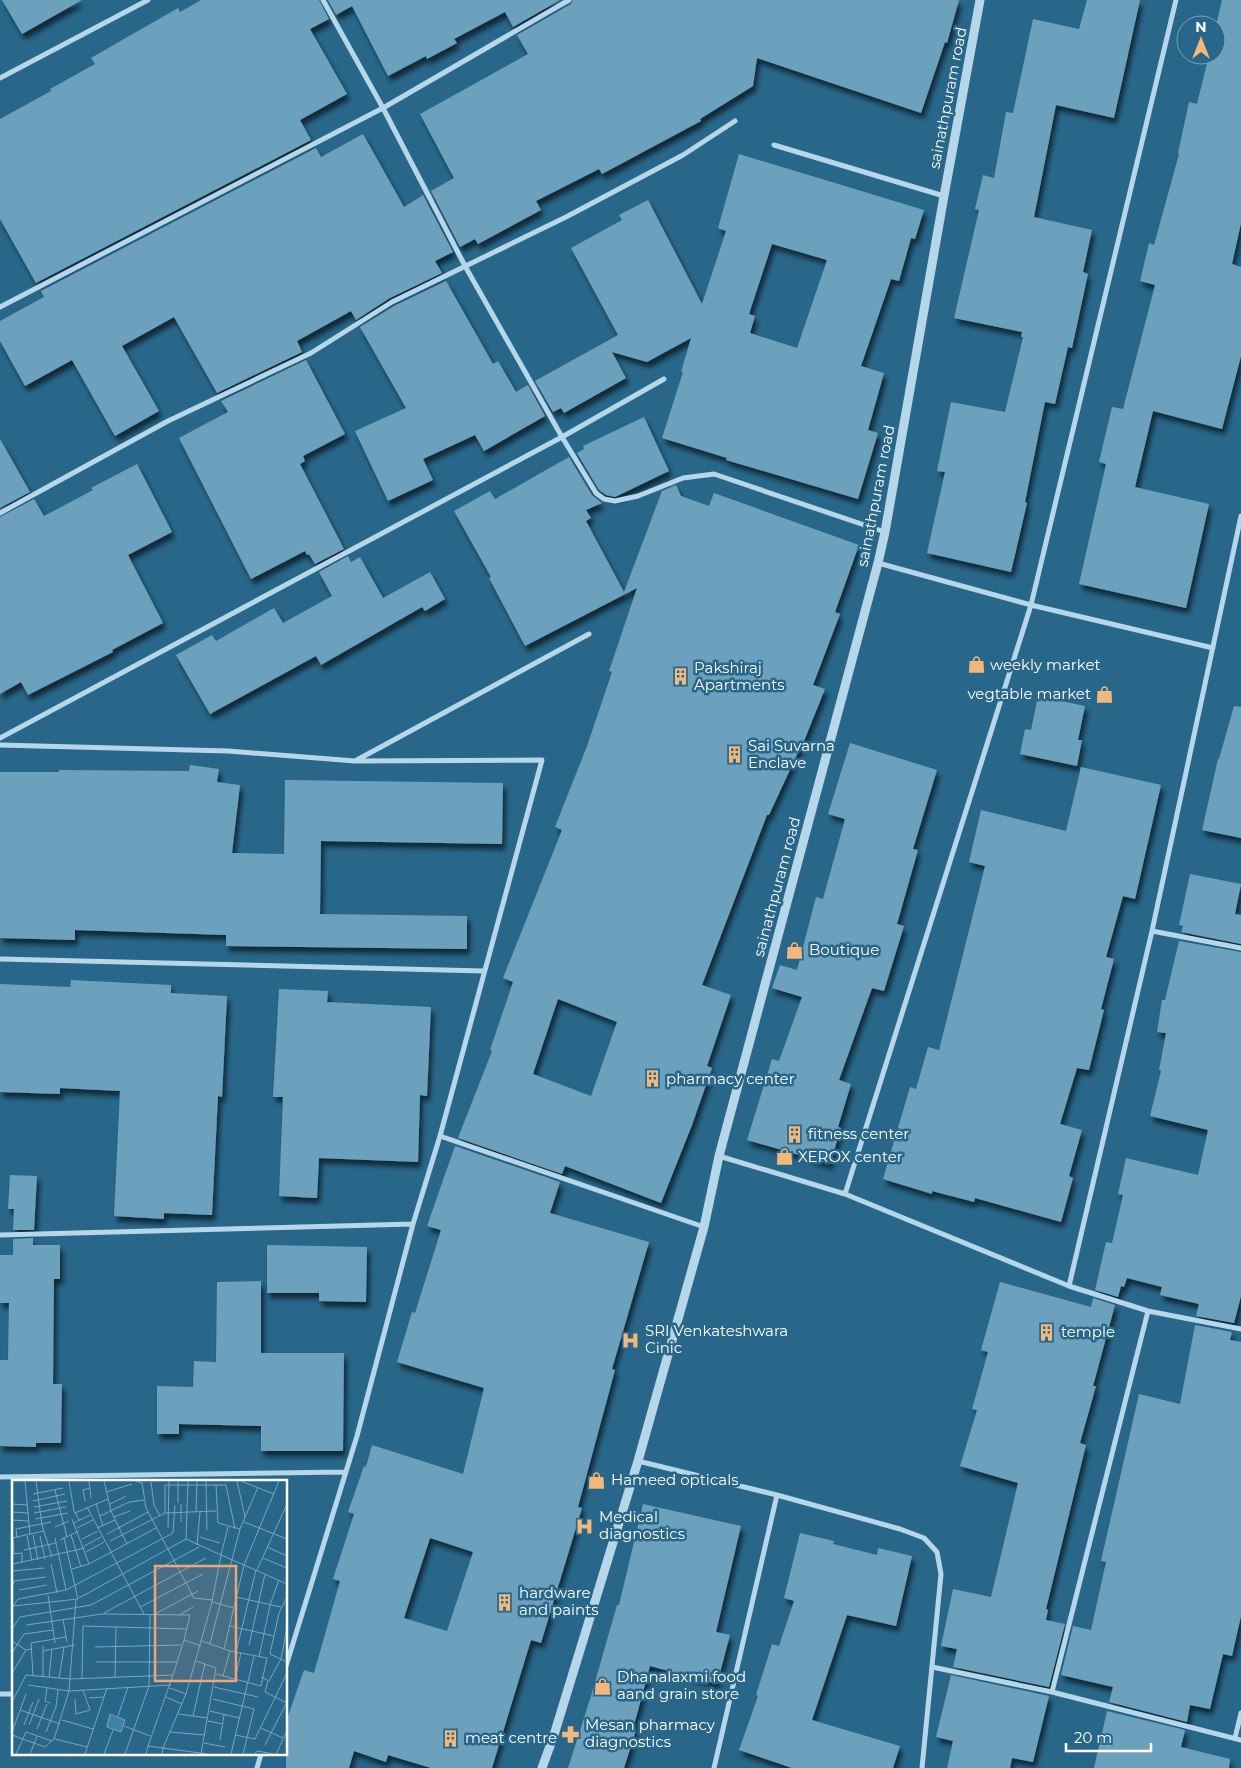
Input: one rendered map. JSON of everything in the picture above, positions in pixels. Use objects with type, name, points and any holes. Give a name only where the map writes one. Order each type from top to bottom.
[{"type":"street","points":[[0,78],[148,0]]},
{"type":"street","points":[[324,0],[383,108],[465,266],[596,493],[604,499],[615,501],[638,496],[683,478],[714,474],[885,532]]},
{"type":"street","points":[[0,307],[383,108],[569,0]]},
{"type":"street","name":"sainathpuram road","points":[[542,1768],[554,1735],[638,1461],[704,1227],[719,1156],[878,563],[980,0]]},
{"type":"street","points":[[845,1194],[1031,605],[1176,0]]},
{"type":"street","points":[[0,513],[168,421],[311,353],[392,302],[566,217],[683,155],[735,121]]},
{"type":"street","points":[[774,145],[944,196]]},
{"type":"street","points":[[0,738],[562,437],[664,380]]},
{"type":"street","points":[[1068,1286],[1152,931],[1241,516]]},
{"type":"street","points":[[878,563],[1031,605],[1213,648]]},
{"type":"street","points":[[355,761],[589,634]]},
{"type":"street","points":[[0,745],[228,751],[355,761],[542,760],[440,1136],[413,1224],[357,1436],[288,1660]]},
{"type":"street","points":[[1152,931],[1241,948]]},
{"type":"street","points":[[0,959],[484,971]]},
{"type":"street","points":[[440,1136],[704,1227]]},
{"type":"street","points":[[719,1156],[845,1194],[1068,1286],[1148,1312],[1241,1329]]},
{"type":"street","points":[[0,1235],[413,1224]]},
{"type":"street","points":[[1052,1692],[1148,1312]]},
{"type":"street","points":[[638,1461],[776,1494],[900,1529],[924,1538],[937,1552],[940,1574],[922,1768]]},
{"type":"street","points":[[0,1477],[346,1472]]},
{"type":"street","points":[[714,1768],[776,1494]]},
{"type":"street","points":[[932,1667],[1052,1692],[1238,1739],[1241,1712]]},
{"type":"building","points":[[2,0],[82,0],[22,34]]},
{"type":"building","points":[[201,0],[319,0],[329,19],[310,29],[347,94],[300,120],[311,140],[36,283],[0,219],[0,119],[95,64],[91,58],[178,8],[180,12]]},
{"type":"building","points":[[328,0],[560,0],[513,27],[505,12],[454,39],[457,43],[427,59],[426,56],[388,76],[352,6],[336,15]]},
{"type":"building","points":[[573,0],[959,0],[947,43],[945,42],[921,113],[757,58],[753,86],[700,119],[701,121],[602,174],[599,169],[536,201],[541,210],[478,244],[475,239],[460,247],[431,191],[454,178],[420,114],[528,54],[517,35],[571,4]]},
{"type":"building","points":[[1087,0],[1140,0],[1114,118],[1056,105],[1034,217],[1092,230],[1083,272],[1088,274],[1072,348],[1068,347],[1055,404],[1045,402],[1025,502],[1027,503],[1011,572],[927,553],[945,472],[937,471],[951,402],[1005,412],[1023,337],[1021,337],[1022,332],[954,318],[979,210],[975,209],[983,175],[994,178],[1006,112],[1013,113],[1033,19],[1079,29]]},
{"type":"building","points":[[1222,0],[1241,0],[1241,223],[1232,264],[1241,267],[1241,356],[1222,429],[1153,411],[1135,487],[1209,504],[1186,608],[1079,584],[1106,464],[1099,462],[1112,407],[1123,409],[1155,285],[1140,281],[1149,243],[1154,245],[1179,154],[1189,102],[1197,104],[1207,65],[1226,65],[1226,15],[1219,15]]},
{"type":"building","points":[[363,134],[404,207],[423,195],[453,252],[435,261],[442,273],[390,298],[356,320],[351,311],[297,341],[302,352],[217,393],[174,317],[122,346],[159,411],[115,436],[72,360],[25,386],[0,341],[0,321],[44,297],[41,291],[316,148],[321,157]]},
{"type":"building","points":[[739,154],[924,210],[915,239],[911,238],[899,281],[891,279],[861,366],[884,373],[868,430],[878,433],[858,499],[726,460],[727,458],[662,438],[683,372],[681,372],[691,338],[647,362],[612,352],[626,378],[564,413],[561,408],[553,412],[535,381],[618,335],[571,248],[622,220],[619,215],[648,200],[702,304],[726,231],[718,228]],"holes":[[[772,244],[827,260],[797,348],[750,333],[755,316],[749,314]]]},
{"type":"building","points":[[446,281],[493,364],[498,361],[516,392],[528,385],[545,416],[484,451],[475,435],[423,459],[433,480],[388,501],[355,431],[406,408],[360,327],[394,306]]},
{"type":"building","points":[[306,360],[345,434],[303,456],[305,461],[300,464],[344,549],[315,564],[305,551],[251,579],[179,438],[228,412],[221,401]]},
{"type":"building","points":[[644,417],[669,471],[615,497],[606,495],[599,490],[577,453],[584,449],[583,446]]},
{"type":"building","points":[[0,439],[30,492],[0,508]]},
{"type":"building","points":[[569,457],[592,495],[602,503],[586,510],[591,518],[586,521],[624,592],[662,491],[676,485],[681,496],[709,506],[714,493],[859,545],[835,612],[840,614],[813,685],[825,689],[802,746],[769,815],[767,815],[702,985],[731,995],[707,1066],[712,1068],[661,1203],[565,1166],[562,1174],[458,1138],[492,1051],[490,1050],[513,982],[503,978],[562,830],[555,827],[587,746],[612,672],[609,671],[637,588],[525,646],[489,578],[491,577],[454,511],[490,491],[495,499]],"holes":[[[558,999],[617,1022],[591,1096],[533,1074]]]},
{"type":"building","points":[[137,464],[172,532],[128,555],[163,623],[112,650],[113,652],[28,695],[21,682],[0,694],[0,517],[34,499],[44,516],[93,490],[91,488]]},
{"type":"building","points":[[348,556],[351,562],[360,557],[383,598],[430,572],[445,599],[425,611],[422,607],[321,665],[316,656],[210,714],[176,655],[212,635],[216,641],[274,608],[283,623],[332,596],[319,572]]},
{"type":"building","points":[[1038,696],[1085,706],[1078,740],[1082,740],[1077,766],[1020,754],[1025,729],[1031,730]]},
{"type":"building","points":[[1234,706],[1241,707],[1241,838],[1202,830],[1218,759]]},
{"type":"building","points":[[850,743],[937,770],[913,849],[918,850],[897,924],[904,926],[884,991],[872,988],[839,1080],[851,1084],[838,1127],[841,1128],[830,1164],[747,1140],[772,1059],[779,1061],[802,997],[772,988],[780,965],[797,970],[816,897],[823,899],[845,819],[828,814]]},
{"type":"building","points":[[190,765],[219,769],[217,782],[240,785],[232,853],[284,854],[285,780],[503,783],[502,844],[321,841],[320,914],[467,916],[467,949],[226,946],[226,935],[75,930],[75,940],[0,938],[0,772],[59,772],[59,770],[189,771]]},
{"type":"building","points":[[1081,767],[1161,785],[1135,899],[1123,896],[1106,957],[1114,959],[1101,1009],[1104,1010],[1089,1070],[1077,1068],[1060,1124],[1082,1130],[1069,1176],[1073,1178],[1061,1222],[975,1198],[974,1202],[932,1191],[932,1194],[883,1179],[910,1087],[916,1089],[928,1047],[939,1050],[985,866],[969,862],[981,810],[1066,831]]},
{"type":"building","points":[[1190,874],[1241,884],[1235,914],[1241,915],[1241,944],[1181,932],[1183,926],[1179,925]]},
{"type":"building","points":[[1179,941],[1241,952],[1241,1296],[1234,1323],[1196,1316],[1199,1304],[1160,1295],[1162,1287],[1127,1278],[1124,1287],[1121,1286],[1118,1297],[1095,1290],[1106,1242],[1112,1243],[1123,1195],[1118,1194],[1126,1158],[1198,1175],[1208,1130],[1150,1116],[1161,1071],[1159,1070],[1166,1033],[1157,1032],[1162,1000],[1165,1000]]},
{"type":"building","points":[[71,980],[171,985],[171,993],[227,996],[222,1097],[218,1096],[212,1215],[164,1213],[164,1219],[114,1216],[120,1091],[60,1088],[60,1094],[0,1092],[0,984],[70,987]]},
{"type":"building","points":[[279,989],[328,991],[327,1002],[431,1007],[427,1096],[420,1095],[418,1162],[319,1158],[317,1198],[279,1196],[283,1097],[273,1097]]},
{"type":"building","points":[[455,1146],[560,1182],[550,1213],[649,1242],[612,1369],[615,1370],[578,1507],[582,1508],[541,1643],[531,1640],[492,1768],[431,1768],[388,1755],[386,1762],[354,1751],[349,1768],[286,1768],[286,1756],[288,1756],[288,1716],[304,1670],[314,1673],[340,1581],[333,1579],[354,1514],[348,1512],[364,1466],[366,1467],[372,1445],[463,1474],[484,1388],[397,1362],[412,1312],[415,1313],[441,1230],[427,1226]],"holes":[[[430,1538],[473,1552],[447,1631],[404,1618]]]},
{"type":"building","points":[[10,1175],[37,1176],[34,1230],[13,1230],[14,1209],[8,1209]]},
{"type":"building","points":[[33,1238],[33,1245],[60,1245],[60,1279],[54,1279],[53,1384],[62,1384],[61,1443],[36,1443],[36,1447],[0,1446],[0,1360],[8,1360],[9,1303],[0,1303],[0,1255],[13,1255],[13,1239]]},
{"type":"building","points":[[267,1245],[367,1247],[366,1302],[319,1301],[319,1293],[267,1293]]},
{"type":"building","points":[[261,1281],[261,1353],[344,1353],[343,1451],[261,1451],[261,1426],[179,1424],[179,1434],[157,1434],[157,1386],[193,1387],[194,1361],[216,1362],[217,1282]]},
{"type":"building","points":[[1000,1282],[1091,1307],[1093,1298],[1115,1305],[1080,1443],[1086,1445],[1046,1609],[1048,1610],[1046,1620],[1065,1624],[1049,1687],[953,1667],[957,1649],[941,1646],[953,1589],[991,1597],[1018,1483],[960,1466],[977,1410],[972,1409],[988,1352],[981,1350]]},
{"type":"building","points":[[1195,1325],[1232,1332],[1230,1340],[1241,1342],[1241,1616],[1232,1656],[1223,1654],[1210,1709],[1190,1705],[1187,1722],[1109,1702],[1113,1687],[1061,1675],[1073,1626],[1091,1630],[1106,1562],[1101,1561],[1139,1394],[1180,1404]]},
{"type":"building","points":[[643,1504],[741,1526],[716,1632],[730,1635],[717,1684],[650,1666],[633,1729],[636,1730],[624,1768],[568,1768],[617,1605],[619,1605]]},
{"type":"building","points":[[800,1533],[834,1541],[833,1544],[877,1555],[878,1548],[912,1556],[896,1626],[847,1615],[812,1720],[900,1746],[893,1768],[792,1768],[739,1750],[758,1696],[756,1695],[772,1644],[779,1646],[794,1601],[784,1598]]},
{"type":"building","points":[[951,1675],[1049,1696],[1033,1762],[1012,1758],[1010,1768],[947,1768],[953,1741],[936,1737]]},
{"type":"building","points":[[1107,1711],[1185,1730],[1181,1747],[1230,1759],[1229,1768],[1094,1768]]},
{"type":"place","name":"weekly market","points":[[976,665]]},
{"type":"place","name":"Pakshiraj Apartments","points":[[680,677]]},
{"type":"place","name":"vegtable market","points":[[1105,694]]},
{"type":"place","name":"Sai Suvarna Enclave","points":[[734,755]]},
{"type":"place","name":"Boutique","points":[[795,950]]},
{"type":"place","name":"pharmacy center","points":[[652,1079]]},
{"type":"place","name":"fitness center","points":[[794,1134]]},
{"type":"place","name":"XEROX center","points":[[784,1157]]},
{"type":"place","name":"temple","points":[[1047,1332]]},
{"type":"place","name":"SRI Venkateshwara Cinic","points":[[631,1340]]},
{"type":"place","name":"Hameed opticals","points":[[597,1480]]},
{"type":"place","name":"Medical diagnostics","points":[[585,1526]]},
{"type":"place","name":"hardware and paints","points":[[505,1602]]},
{"type":"place","name":"Dhanalaxmi food aand grain store","points":[[603,1686]]},
{"type":"place","name":"Mesan pharmacy diagnostics","points":[[571,1734]]},
{"type":"place","name":"meat centre","points":[[451,1738]]}]
